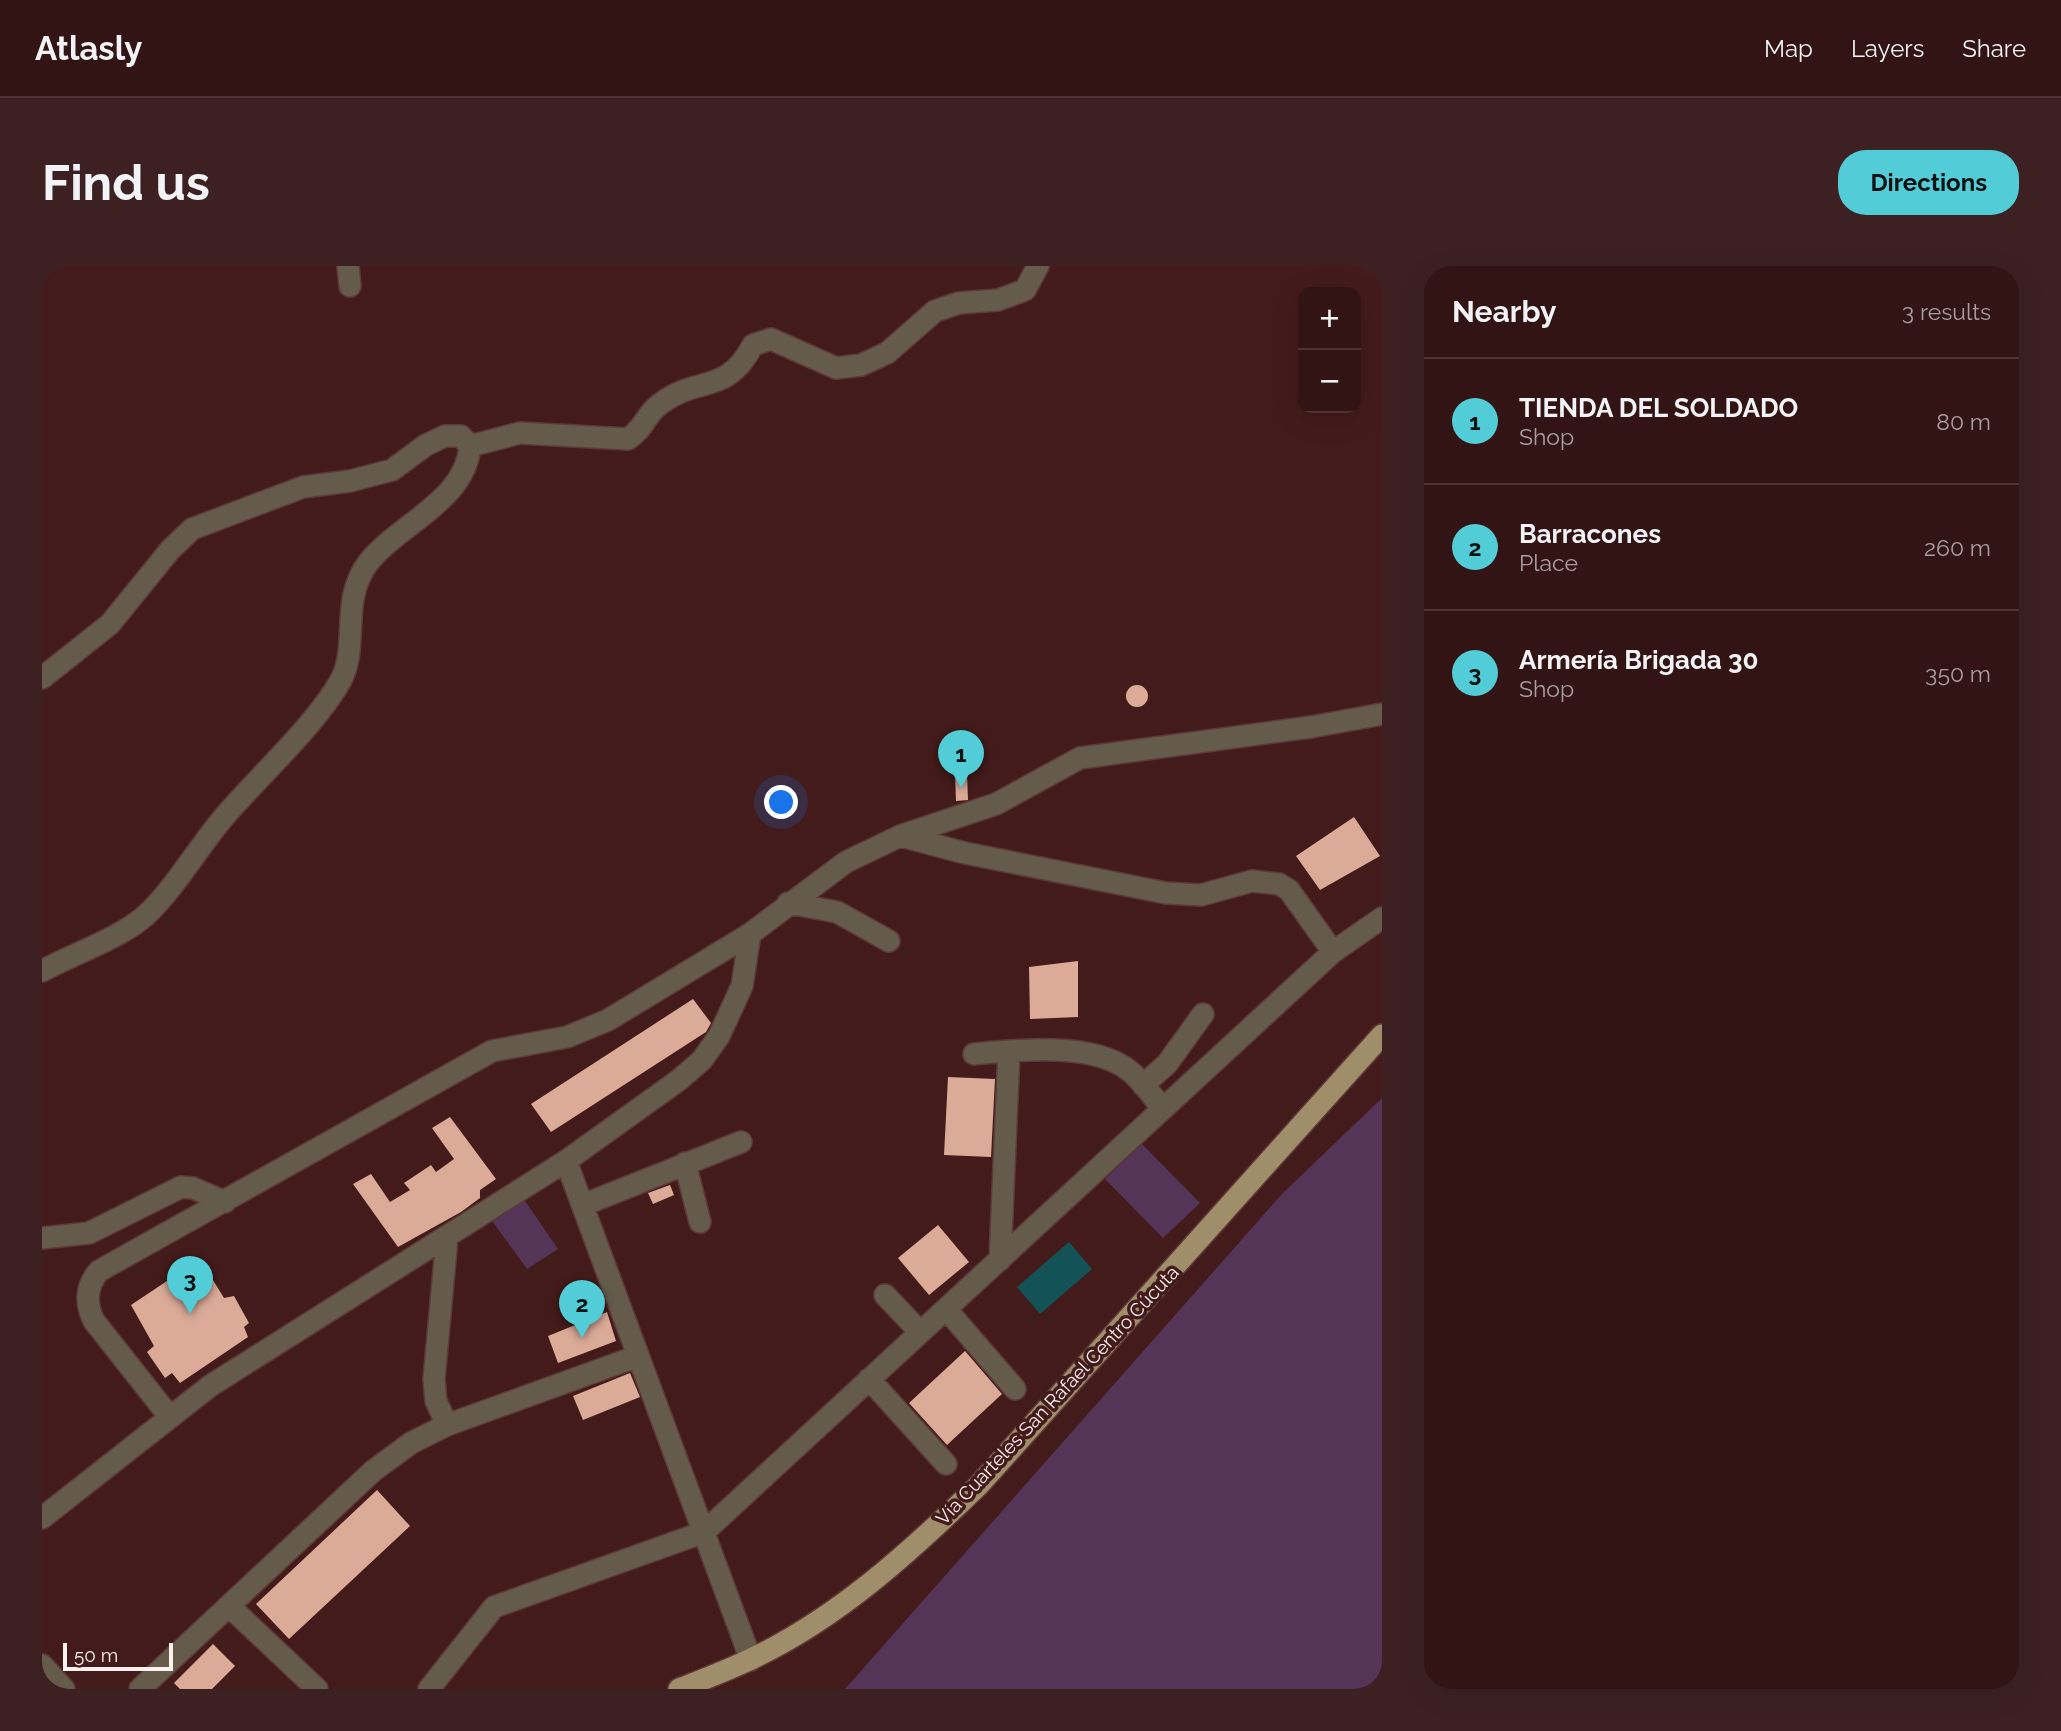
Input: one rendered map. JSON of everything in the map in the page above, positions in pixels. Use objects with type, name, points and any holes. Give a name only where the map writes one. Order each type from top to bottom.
[{"type":"main road","name":"Vía Cuarteles San Rafael Centro Cúcuta","points":[[679,1689],[751,1660],[865,1588],[979,1485],[1382,1035]]},
{"type":"street","points":[[470,446],[520,433],[628,439],[639,433],[656,406],[675,393],[723,380],[741,366],[753,345],[771,339],[836,368],[861,365],[887,354],[935,311],[959,303],[998,300],[1024,290],[1038,266]]},
{"type":"street","points":[[42,678],[110,624],[170,551],[192,529],[303,488],[350,481],[392,470],[426,445],[445,436],[461,436],[470,446]]},
{"type":"street","points":[[42,971],[127,929],[146,915],[223,818],[302,731],[342,678],[350,612],[358,579],[370,561],[452,488],[467,461],[470,446]]},
{"type":"street","points":[[169,1416],[94,1321],[88,1307],[90,1282],[99,1270],[492,1051],[567,1037],[608,1020],[750,934],[846,862],[900,836],[996,804],[1080,758],[1311,727],[1382,714]]},
{"type":"street","points":[[900,836],[965,853],[1166,893],[1201,895],[1252,881],[1279,884],[1289,890],[1333,952]]},
{"type":"street","points":[[788,903],[837,912],[889,941]]},
{"type":"street","points":[[429,1689],[494,1607],[704,1532],[1333,952],[1382,918]]},
{"type":"street","points":[[42,1518],[210,1386],[566,1161],[702,1060],[719,1036],[742,986],[750,934]]},
{"type":"street","points":[[1143,1085],[1167,1064],[1203,1014]]},
{"type":"street","points":[[974,1054],[1009,1051],[1080,1052],[1110,1059],[1128,1069],[1163,1109]]},
{"type":"street","points":[[1000,1260],[1009,1051]]},
{"type":"street","points":[[583,1205],[741,1142]]},
{"type":"street","points":[[566,1161],[751,1660]]},
{"type":"street","points":[[685,1163],[700,1222]]},
{"type":"street","points":[[42,1238],[79,1236],[100,1229],[181,1187],[193,1188],[225,1202]]},
{"type":"street","points":[[447,1238],[434,1379],[436,1401],[447,1425]]},
{"type":"street","points":[[885,1294],[920,1332]]},
{"type":"street","points":[[946,1309],[1016,1389]]},
{"type":"street","points":[[140,1689],[373,1471],[411,1443],[447,1425],[638,1356]]},
{"type":"street","points":[[869,1379],[946,1464]]},
{"type":"street","points":[[229,1606],[317,1689]]},
{"type":"shaded area","points":[[1382,1098],[1382,1689],[845,1689],[1282,1194]]},
{"type":"shaded area","points":[[1142,1144],[1200,1203],[1163,1238],[1105,1179]]},
{"type":"shaded area","points":[[523,1198],[558,1249],[527,1269],[490,1218]]},
{"type":"water","points":[[1069,1242],[1092,1269],[1040,1314],[1017,1287]]},
{"type":"building","points":[[1137,685],[1145,688],[1148,696],[1145,704],[1137,707],[1129,704],[1126,696],[1129,688]]},
{"type":"building","points":[[955,774],[967,774],[968,800],[956,801]]},
{"type":"building","points":[[1354,817],[1380,856],[1320,890],[1296,856]]},
{"type":"building","points":[[1078,961],[1078,1017],[1030,1019],[1029,967]]},
{"type":"building","points":[[693,999],[711,1023],[706,1032],[551,1132],[531,1104]]},
{"type":"building","points":[[948,1077],[995,1079],[991,1157],[944,1155]]},
{"type":"building","points":[[450,1117],[496,1179],[480,1190],[480,1198],[461,1212],[398,1247],[353,1184],[371,1174],[390,1202],[410,1190],[404,1183],[431,1165],[436,1172],[454,1159],[432,1128]]},
{"type":"building","points":[[670,1185],[674,1195],[653,1204],[648,1193]]},
{"type":"building","points":[[938,1225],[969,1262],[929,1295],[898,1258]]},
{"type":"building","points":[[200,1259],[224,1298],[234,1296],[249,1323],[244,1327],[248,1337],[180,1383],[172,1373],[165,1378],[147,1352],[154,1346],[131,1305]]},
{"type":"building","points":[[607,1312],[616,1341],[558,1363],[548,1336]]},
{"type":"building","points":[[965,1351],[1002,1394],[947,1445],[909,1403]]},
{"type":"building","points":[[630,1373],[640,1397],[583,1420],[573,1396]]},
{"type":"building","points":[[377,1490],[410,1526],[289,1639],[256,1604]]},
{"type":"building","points":[[213,1644],[235,1666],[212,1689],[180,1689],[174,1683]]},
{"type":"place","name":"TIENDA DEL SOLDADO","points":[[961,788]]},
{"type":"place","name":"Armería Brigada 30","points":[[190,1314]]},
{"type":"place","name":"Barracones","points":[[582,1338]]}]
